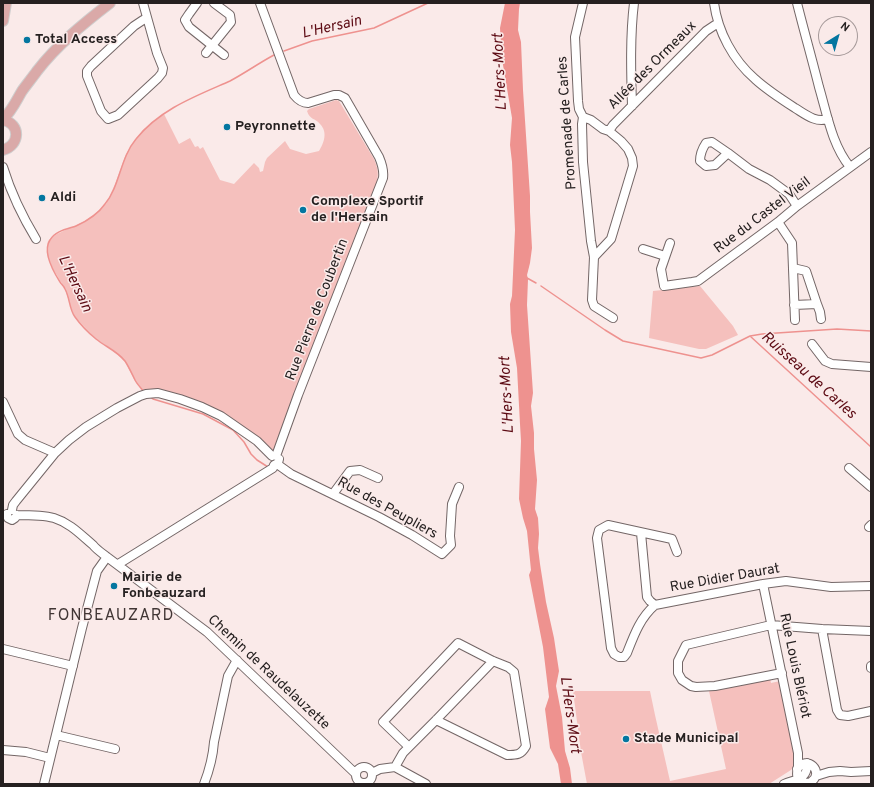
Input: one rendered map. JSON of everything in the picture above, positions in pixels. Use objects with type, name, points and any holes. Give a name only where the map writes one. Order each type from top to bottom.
[{"type":"main road","points":[[3,20],[6,3]]},
{"type":"main road","points":[[13,125],[3,119],[12,109],[22,91],[39,69],[75,31],[110,3]]},
{"type":"main road","points":[[3,150],[12,146],[15,142],[16,133],[13,125],[12,109]]},
{"type":"street","points":[[143,3],[157,53],[163,68],[162,73],[118,115],[108,119],[100,111],[87,76],[87,71],[90,66],[134,26],[147,18]]},
{"type":"street","points":[[197,3],[185,20],[189,27],[224,54]]},
{"type":"street","points":[[206,54],[231,22],[230,16],[214,3]]},
{"type":"street","name":"Rue Pierre de Coubertin","points":[[260,3],[294,95],[304,103],[334,95],[339,95],[345,98],[379,158],[384,173],[298,395],[275,460]]},
{"type":"street","name":"Promenade de Carles","points":[[583,3],[575,37],[578,101],[579,109],[583,117],[583,162],[594,257],[592,300],[594,306],[613,318]]},
{"type":"street","points":[[632,106],[631,80],[634,3]]},
{"type":"street","points":[[714,3],[718,24],[722,35],[740,63],[754,79],[811,118],[824,120],[828,119]]},
{"type":"street","points":[[797,3],[828,119],[835,139],[850,167]]},
{"type":"street","name":"Allée des Ormeaux","points":[[609,131],[613,125],[706,31],[718,24]]},
{"type":"street","points":[[631,80],[637,86],[643,89],[649,89]]},
{"type":"street","points":[[583,117],[591,120],[602,129],[609,131],[628,148],[633,166],[611,239],[594,257]]},
{"type":"street","name":"Rue du Castel Vieil","points":[[665,256],[661,269],[664,286],[698,281],[871,152]]},
{"type":"street","points":[[728,153],[749,169],[770,180],[789,194],[797,206]]},
{"type":"street","points":[[3,167],[16,202],[36,239]]},
{"type":"street","points":[[778,222],[792,243],[795,320]]},
{"type":"street","points":[[591,241],[604,246]]},
{"type":"street","points":[[643,249],[665,256],[670,244]]},
{"type":"street","points":[[793,268],[806,271],[821,319]]},
{"type":"street","points":[[794,305],[817,304]]},
{"type":"street","points":[[812,344],[825,361],[832,364],[871,367]]},
{"type":"street","name":"Rue des Peupliers","points":[[10,513],[16,501],[55,453],[69,440],[86,427],[118,408],[146,394],[158,394],[202,407],[221,416],[257,441],[291,474],[412,535],[442,554],[452,545],[450,536],[452,504],[460,488]]},
{"type":"street","points":[[3,402],[18,434],[25,440],[55,453]]},
{"type":"street","points":[[118,565],[165,534],[273,468],[275,460]]},
{"type":"street","points":[[849,468],[871,487]]},
{"type":"street","points":[[333,494],[350,471],[360,470],[378,478]]},
{"type":"street","name":"Chemin de Raudelauzette","points":[[10,513],[48,517],[61,521],[78,532],[107,558],[207,632],[357,780]]},
{"type":"street","points":[[641,532],[647,597],[650,602],[655,605],[649,610],[638,626],[624,657],[614,654],[611,648],[596,538],[599,530],[608,525],[641,532],[672,540],[677,552]]},
{"type":"street","points":[[44,784],[97,572],[107,558]]},
{"type":"street","name":"Rue Didier Daurat","points":[[655,605],[786,581],[831,588],[871,586]]},
{"type":"street","name":"Rue Louis Blériot","points":[[763,584],[798,753],[798,773]]},
{"type":"street","points":[[782,673],[715,686],[696,687],[686,684],[682,680],[678,673],[678,661],[686,645],[771,625],[871,631]]},
{"type":"street","points":[[822,629],[837,710],[840,715],[848,716],[871,711]]},
{"type":"street","points":[[409,746],[383,722],[458,643],[508,667],[514,672],[526,746],[522,752],[516,755],[507,755],[436,720]]},
{"type":"street","points":[[3,649],[73,666]]},
{"type":"street","points":[[204,784],[213,752],[228,676],[237,660]]},
{"type":"street","points":[[395,766],[409,746],[493,661]]},
{"type":"street","points":[[56,735],[115,749]]},
{"type":"street","points":[[3,750],[26,752],[50,758]]},
{"type":"street","points":[[798,753],[819,770],[829,772]]},
{"type":"street","points":[[783,784],[798,773],[801,764],[811,765]]},
{"type":"street","points":[[811,765],[816,773],[816,776]]},
{"type":"street","points":[[372,773],[380,769],[395,766],[426,784]]},
{"type":"street","points":[[364,767],[369,768],[372,773],[373,776],[368,783],[364,784],[357,780],[358,769],[364,767]]},
{"type":"street","points":[[798,773],[803,782],[809,782],[816,776],[829,772],[871,771]]},
{"type":"shaded area","points":[[505,3],[520,3],[518,30],[521,42],[532,248],[527,275],[527,305],[533,393],[531,406],[537,480],[535,509],[538,518],[538,548],[540,564],[559,671],[556,686],[562,717],[565,751],[570,768],[572,784],[561,784],[558,764],[550,748],[545,709],[549,697],[543,647],[529,575],[531,570],[527,531],[519,499],[521,441],[517,368],[511,332],[510,304],[512,296],[515,230],[510,145],[512,118],[502,59],[500,28]]},
{"type":"shaded area","points":[[336,100],[339,101],[374,159],[378,172],[377,179],[374,191],[334,291],[338,294],[276,456],[202,407],[146,394],[135,381],[125,362],[113,350],[96,339],[75,317],[65,289],[52,267],[47,254],[48,241],[57,234],[85,221],[106,204],[126,154],[135,140],[144,129],[164,114],[179,144],[190,138],[195,147],[198,146],[200,149],[203,147],[220,180],[234,184],[254,163],[259,168],[260,172],[263,171],[267,158],[285,141],[290,149],[306,154],[319,151],[324,141],[324,130],[307,111]]},
{"type":"shaded area","points":[[700,286],[733,326],[738,335],[706,349],[699,349],[649,338],[653,291]]},
{"type":"shaded area","points":[[770,678],[771,683],[780,681],[790,724],[794,766],[791,770],[769,784],[587,784],[573,691],[650,691],[670,781],[726,769],[709,691]]},
{"type":"waterway","name":"L'Hersain","points":[[284,51],[312,41],[374,28],[428,3]]},
{"type":"waterway","name":"L'Hersain","points":[[144,392],[136,382],[122,358],[96,339],[75,317],[65,288],[57,278],[49,261],[47,250],[48,245],[55,234],[84,222],[102,208],[114,189],[123,163],[131,147],[136,139],[156,119],[179,104],[230,81],[274,55]]},
{"type":"waterway","points":[[527,278],[536,283]]},
{"type":"waterway","points":[[541,286],[623,341],[701,358],[712,355],[750,336],[762,334],[837,329],[871,331]]},
{"type":"waterway","name":"Ruisseau de Carles","points":[[750,336],[871,447]]},
{"type":"waterway","name":"L'Hersain","points":[[150,397],[203,414],[233,430],[244,442],[251,454],[268,467]]},
{"type":"place","name":"Total Access","points":[[27,40]]},
{"type":"place","name":"Peyronnette","points":[[227,127]]},
{"type":"place","name":"Aldi","points":[[42,198]]},
{"type":"place","name":"Complexe Sportif de l'Hersain","points":[[303,210]]},
{"type":"place","name":"Mairie de Fonbeauzard","points":[[114,586]]},
{"type":"place","name":"Stade Municipal","points":[[626,739]]},
{"type":"district","name":"FONBEAUZARD","points":[[111,617]]},
{"type":"water label","name":"L'Hers-Mort","points":[[501,72]]},
{"type":"water label","name":"L'Hers-Mort","points":[[508,395]]},
{"type":"water label","name":"L'Hers-Mort","points":[[569,715]]}]
